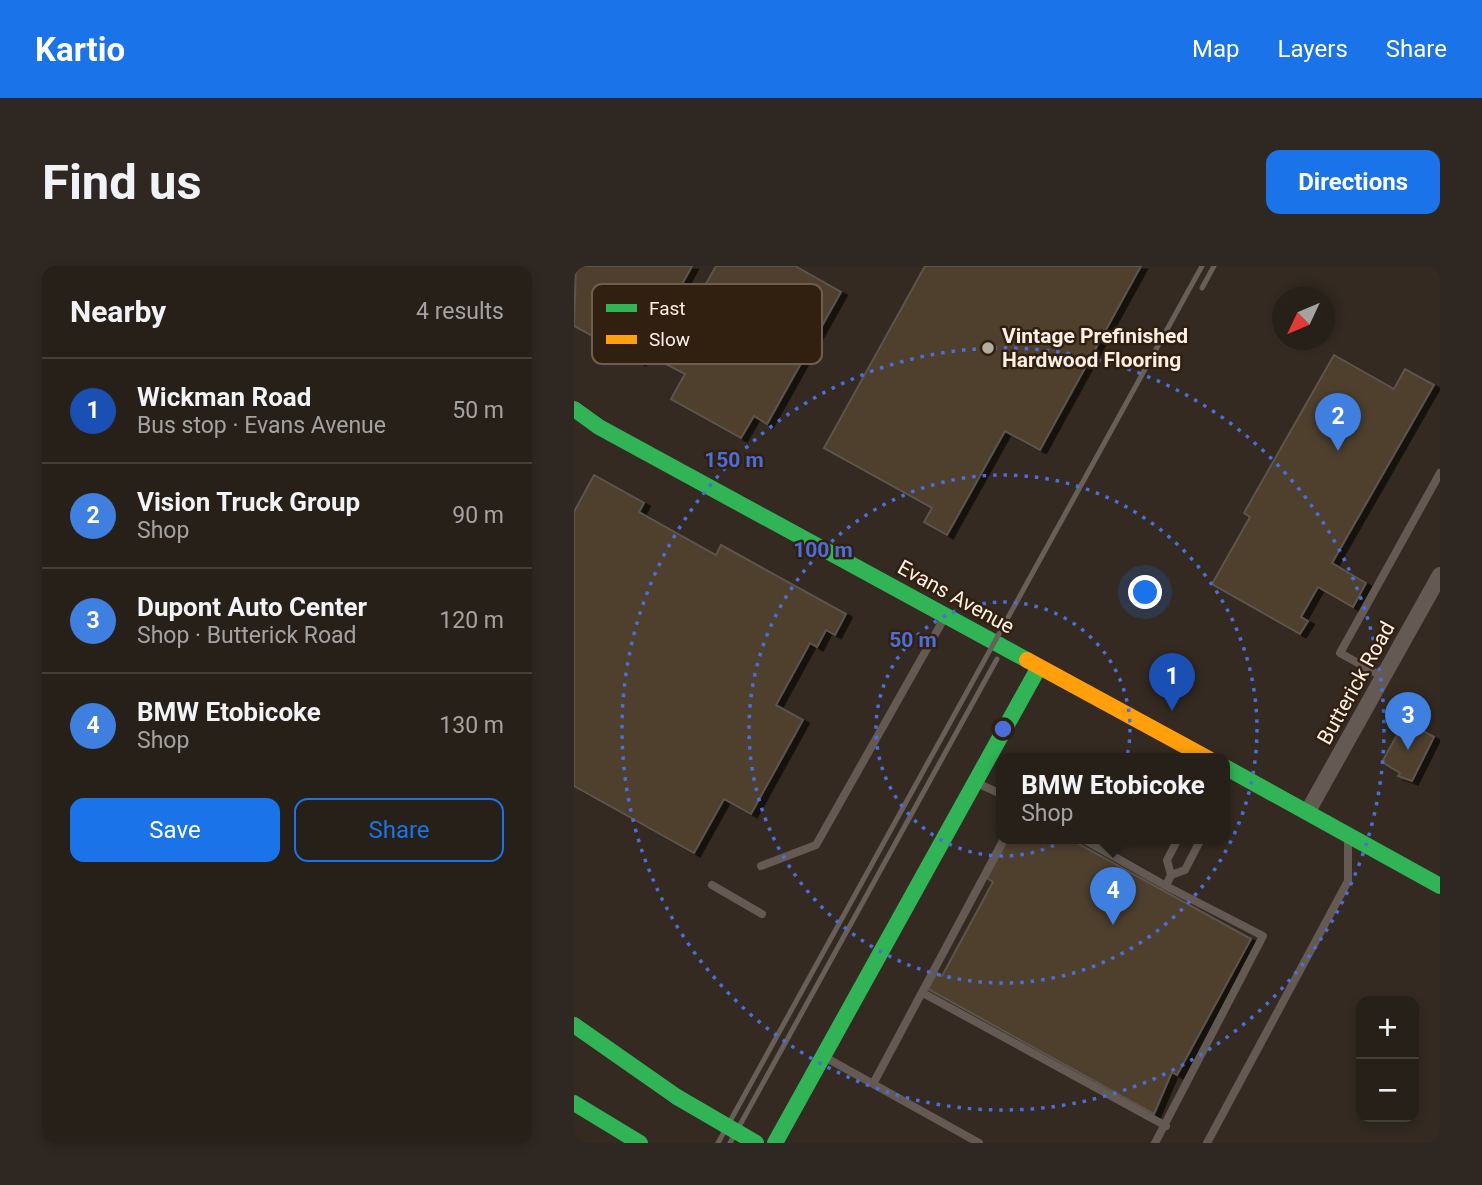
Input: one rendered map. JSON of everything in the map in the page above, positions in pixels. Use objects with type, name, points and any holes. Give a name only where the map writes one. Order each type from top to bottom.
[{"type":"main road","name":"Evans Avenue","points":[[574,409],[599,427],[947,614],[1198,753]]},
{"type":"main road","points":[[775,1143],[1039,667]]},
{"type":"main road","points":[[1230,771],[1308,811],[1440,886]]},
{"type":"main road","points":[[574,1026],[677,1097]]},
{"type":"main road","points":[[574,1037],[756,1143]]},
{"type":"main road","points":[[574,1102],[640,1143]]},
{"type":"street","name":"Butterick Road","points":[[1308,811],[1440,575]]},
{"type":"lane","points":[[1383,677],[1340,653],[1440,473]]},
{"type":"lane","points":[[761,866],[816,845],[947,614]]},
{"type":"lane","points":[[975,782],[996,792]]},
{"type":"lane","points":[[1206,1143],[1348,881],[1349,834]]},
{"type":"lane","points":[[873,1084],[1001,844]]},
{"type":"lane","points":[[1092,844],[1263,936],[1155,1143]]},
{"type":"lane","points":[[1166,886],[1171,875],[1167,860],[1175,844]]},
{"type":"lane","points":[[1171,875],[1185,870],[1198,844]]},
{"type":"lane","points":[[712,885],[762,914]]},
{"type":"lane","points":[[923,993],[1166,1126]]},
{"type":"lane","points":[[823,1056],[979,1143]]},
{"type":"building","points":[[576,266],[692,266],[682,284],[592,284],[592,336],[574,326]]},
{"type":"building","points":[[716,266],[795,266],[841,292],[822,326],[822,284],[706,284]]},
{"type":"building","name":"Vintage Prefinished Hardwood Flooring","points":[[925,266],[1141,266],[1040,450],[1005,431],[947,535],[924,522],[932,508],[824,448]]},
{"type":"building","points":[[1334,355],[1394,389],[1405,369],[1434,385],[1332,563],[1366,583],[1353,607],[1318,587],[1301,617],[1308,621],[1300,634],[1212,584],[1250,517],[1244,513]]},
{"type":"building","points":[[666,364],[801,364],[767,424],[754,416],[741,438],[671,399],[685,374]]},
{"type":"building","points":[[594,475],[644,503],[639,512],[716,555],[721,545],[846,614],[835,635],[826,630],[817,647],[810,643],[776,705],[803,720],[751,814],[724,799],[694,853],[574,786],[574,512]]},
{"type":"building","points":[[1405,721],[1434,737],[1412,781],[1398,776],[1400,773],[1382,762]]},
{"type":"building","points":[[1005,844],[1079,844],[1251,939],[1177,1075],[1172,1072],[1154,1114],[928,989],[937,973],[942,976],[993,882],[987,878]]},
{"type":"railway","points":[[718,1143],[1202,266]]},
{"type":"railway","points":[[1202,288],[1214,266]]},
{"type":"railway","points":[[730,1143],[997,659]]},
{"type":"traffic: fast","points":[[574,409],[599,427],[1027,660]]},
{"type":"traffic: fast","points":[[775,1143],[1039,667]]},
{"type":"traffic: fast","points":[[1230,770],[1440,886]]},
{"type":"traffic: fast","points":[[574,1025],[677,1097]]},
{"type":"traffic: fast","points":[[677,1097],[756,1143]]},
{"type":"traffic: fast","points":[[574,1103],[640,1143]]},
{"type":"traffic: slow","points":[[1027,660],[1198,753]]},
{"type":"place","name":"Vintage Prefinished Hardwood Flooring","points":[[988,348]]},
{"type":"place","name":"Vision Truck Group","points":[[1338,451]]},
{"type":"place","name":"Wickman Road","points":[[1172,711]]},
{"type":"place","name":"Dupont Auto Center","points":[[1408,750]]},
{"type":"place","name":"BMW Etobicoke","points":[[1113,925]]}]
